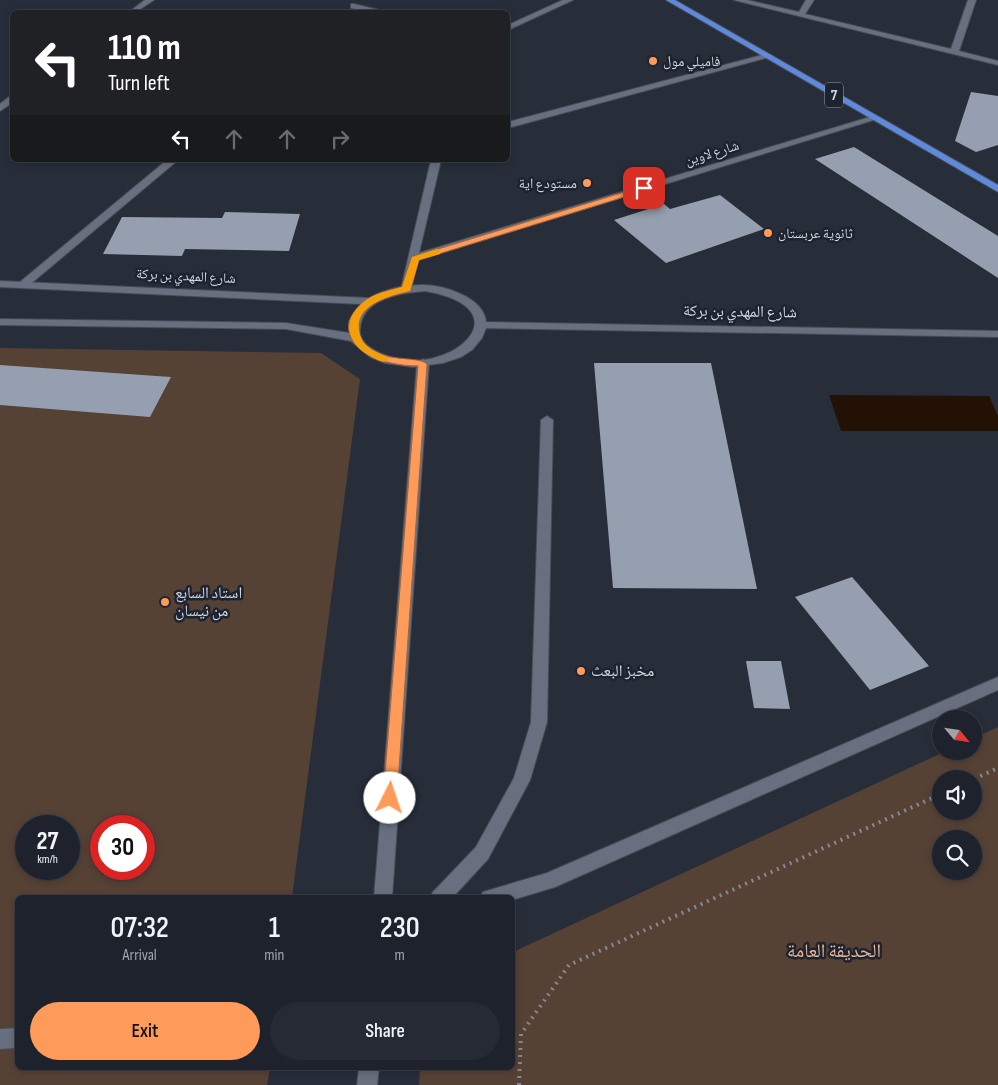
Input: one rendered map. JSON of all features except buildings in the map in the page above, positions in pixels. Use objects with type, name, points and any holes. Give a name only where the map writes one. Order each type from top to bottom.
[{"type":"highway","name":"7","points":[[670,0],[769,56],[873,119],[998,189]]},
{"type":"street","points":[[135,10],[150,0]]},
{"type":"street","points":[[349,10],[360,0]]},
{"type":"street","points":[[510,27],[568,0]]},
{"type":"street","points":[[738,0],[998,64]]},
{"type":"street","points":[[801,16],[810,0]]},
{"type":"street","points":[[954,53],[972,0]]},
{"type":"street","points":[[354,6],[369,10]]},
{"type":"street","points":[[510,124],[769,56]]},
{"type":"street","name":"شارع لاوين","points":[[415,258],[873,119]]},
{"type":"street","points":[[24,284],[171,162]]},
{"type":"street","points":[[406,289],[415,258],[436,162]]},
{"type":"street","name":"شارع المهدي بن بركة","points":[[0,284],[371,300]]},
{"type":"street","points":[[406,289],[434,289],[459,296],[479,314],[481,325],[476,339],[464,350],[445,359],[423,364],[400,363],[380,358],[364,349],[355,338],[353,324],[359,312],[371,300],[388,293],[406,289]]},
{"type":"street","points":[[0,322],[286,326],[355,338]]},
{"type":"street","name":"شارع المهدي بن بركة","points":[[481,325],[546,324],[998,334]]},
{"type":"street","points":[[383,895],[423,364]]},
{"type":"street","points":[[442,895],[482,853],[522,780],[539,722],[547,420]]},
{"type":"street","points":[[499,895],[549,880],[998,682]]},
{"type":"street","points":[[0,1038],[15,1038]]},
{"type":"street","points":[[367,1085],[369,1070]]},
{"type":"path","points":[[982,775],[998,768]]},
{"type":"path","points":[[519,1085],[521,1034],[569,965],[932,798]]},
{"type":"green space","name":"استاد السابع من نيسان","points":[[0,348],[321,353],[360,379],[292,895],[15,895],[15,1070],[270,1070],[267,1085],[0,1085]]},
{"type":"green space","name":"الحديقة العامة","points":[[998,727],[998,1085],[419,1085],[420,1070],[515,1070],[515,951],[932,757],[932,760],[982,760],[982,734]]},
{"type":"shaded area","points":[[829,395],[989,396],[998,416],[998,431],[841,431]]},
{"type":"slow traffic","points":[[385,359],[364,349],[355,338],[353,324],[359,312],[371,300],[388,293],[406,289],[415,258],[437,252]]},
{"type":"place","name":"فاميلي مول","points":[[653,61]]},
{"type":"place","name":"مستودع اية","points":[[587,183]]},
{"type":"place","name":"ثانوية عربستان","points":[[768,233]]},
{"type":"place","name":"استاد السابع من نيسان","points":[[165,602]]},
{"type":"place","name":"مخبز البعث","points":[[581,671]]},
{"type":"route","points":[[390,798],[418,403],[423,364],[400,363],[380,358],[364,349],[355,338],[353,324],[359,312],[371,300],[388,293],[406,289],[415,258],[644,188]]}]
